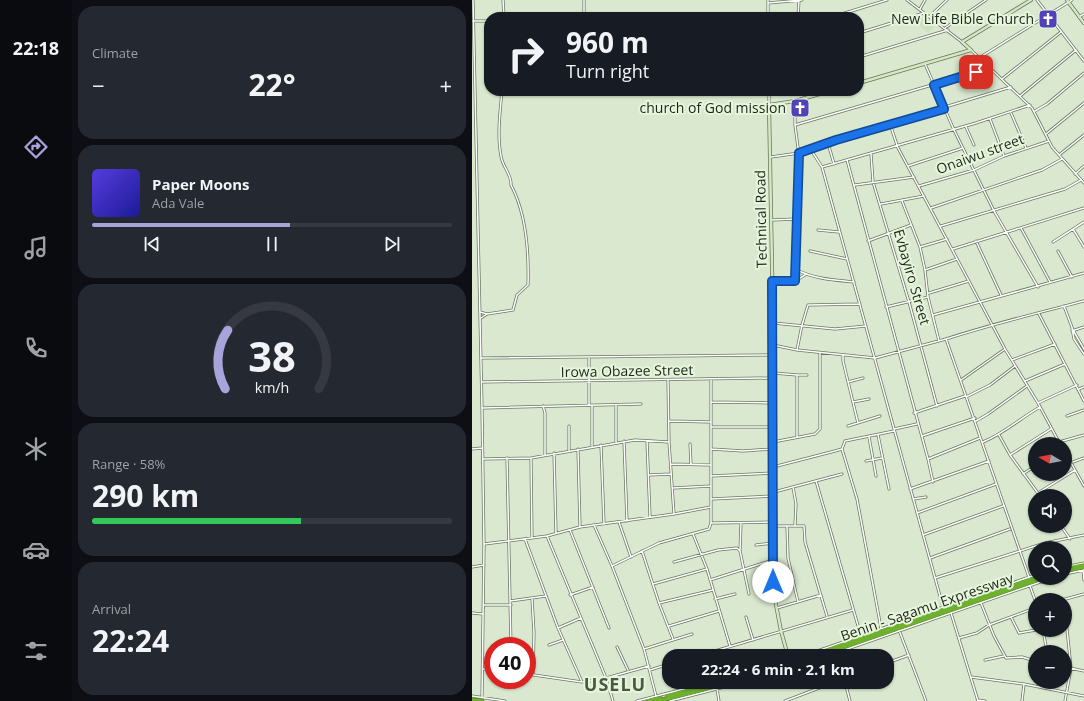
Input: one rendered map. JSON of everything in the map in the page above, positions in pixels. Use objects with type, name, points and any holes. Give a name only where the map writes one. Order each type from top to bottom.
[{"type":"highway","points":[[1072,568],[1084,567]]},
{"type":"highway","points":[[830,649],[1028,578]]},
{"type":"highway","name":"Benin - Sagamu Expressway","points":[[838,649],[1028,583]]},
{"type":"highway","points":[[648,701],[694,689]]},
{"type":"highway","points":[[658,701],[705,689]]},
{"type":"highway","points":[[472,700],[482,699]]},
{"type":"street","points":[[473,0],[483,459],[484,565],[482,699]]},
{"type":"street","points":[[502,0],[503,12]]},
{"type":"street","points":[[584,0],[584,12]]},
{"type":"street","points":[[768,0],[768,12]]},
{"type":"street","points":[[798,12],[799,0]]},
{"type":"street","points":[[768,3],[802,0]]},
{"type":"street","points":[[848,12],[887,0]]},
{"type":"street","points":[[907,0],[948,30],[1030,105],[1049,141],[1074,174],[1084,183]]},
{"type":"street","points":[[920,9],[925,0]]},
{"type":"street","points":[[930,16],[947,0]]},
{"type":"street","points":[[945,28],[986,0]]},
{"type":"street","points":[[962,42],[1030,0]]},
{"type":"street","points":[[1037,0],[1084,61]]},
{"type":"street","points":[[979,58],[1049,15],[1068,1],[1072,0]]},
{"type":"street","points":[[1068,1],[1084,23]]},
{"type":"street","points":[[864,31],[925,13]]},
{"type":"street","points":[[1079,17],[1084,14]]},
{"type":"street","points":[[473,21],[484,21]]},
{"type":"street","points":[[864,56],[948,30]]},
{"type":"street","points":[[1002,79],[1061,32]]},
{"type":"street","points":[[864,82],[971,50]]},
{"type":"street","points":[[1020,96],[1076,50]]},
{"type":"street","points":[[925,64],[944,109],[983,189],[1038,287]]},
{"type":"street","points":[[795,125],[990,68]]},
{"type":"street","points":[[1035,112],[1047,104],[1084,73]]},
{"type":"street","points":[[770,158],[811,150],[828,143],[944,109],[1010,87]]},
{"type":"street","points":[[480,318],[487,314],[514,310],[517,295],[528,285],[528,259],[521,211],[511,185],[511,181],[501,158],[500,141],[502,96]]},
{"type":"street","name":"Technical Road","points":[[769,96],[774,374],[773,560],[776,608],[786,649]]},
{"type":"street","points":[[769,106],[812,96]]},
{"type":"street","points":[[795,101],[795,125],[799,153],[795,281]]},
{"type":"street","points":[[1046,134],[1084,103]]},
{"type":"street","points":[[822,167],[954,130],[1030,105]]},
{"type":"street","points":[[1011,112],[1026,148]]},
{"type":"street","points":[[990,119],[1004,156]]},
{"type":"street","points":[[890,124],[897,146],[918,186],[953,249],[1005,349],[1038,403],[1056,437]]},
{"type":"street","points":[[966,126],[974,145]]},
{"type":"street","points":[[1059,155],[1084,134]]},
{"type":"street","name":"Onaiwu street","points":[[918,186],[974,170],[1004,156],[1049,141]]},
{"type":"street","points":[[828,143],[834,164]]},
{"type":"street","points":[[908,166],[963,148]]},
{"type":"street","points":[[811,150],[822,167],[943,607]]},
{"type":"street","name":"Evbayiro Street","points":[[870,154],[874,182],[909,302],[937,406]]},
{"type":"street","points":[[931,208],[1042,170],[1062,159]]},
{"type":"street","points":[[847,160],[933,482]]},
{"type":"street","points":[[1074,174],[1084,166]]},
{"type":"street","points":[[854,185],[914,177]]},
{"type":"street","points":[[940,226],[1065,189],[1081,180]]},
{"type":"street","points":[[881,204],[924,196]]},
{"type":"street","points":[[902,201],[920,247],[926,270],[928,297],[939,341]]},
{"type":"street","points":[[953,249],[1084,208]]},
{"type":"street","points":[[771,220],[796,220]]},
{"type":"street","points":[[1053,242],[1084,222]]},
{"type":"street","points":[[868,241],[911,225]]},
{"type":"street","points":[[1021,228],[1050,283]]},
{"type":"street","points":[[1073,229],[1084,247]]},
{"type":"street","points":[[818,230],[839,232]]},
{"type":"street","points":[[920,247],[947,239]]},
{"type":"street","points":[[976,241],[1002,296]]},
{"type":"street","points":[[1058,250],[1072,277]]},
{"type":"street","points":[[810,251],[847,259]]},
{"type":"street","points":[[926,270],[957,259]]},
{"type":"street","points":[[795,268],[806,275],[821,279],[854,282]]},
{"type":"street","points":[[933,315],[1084,273]]},
{"type":"street","points":[[772,281],[795,281],[806,275]]},
{"type":"street","points":[[928,293],[969,281]]},
{"type":"street","points":[[886,307],[928,297]]},
{"type":"street","points":[[773,346],[820,353],[874,358],[921,347],[992,324],[1038,314],[1084,300]]},
{"type":"street","points":[[797,350],[808,305],[860,304]]},
{"type":"street","points":[[1064,306],[1072,330],[1084,354]]},
{"type":"street","points":[[480,312],[487,314]]},
{"type":"street","points":[[1038,314],[1084,401]]},
{"type":"street","points":[[773,323],[835,329],[866,326]]},
{"type":"street","points":[[1072,330],[1084,327]]},
{"type":"street","points":[[1072,330],[1084,349]]},
{"type":"street","points":[[946,339],[966,397],[975,418],[1003,506],[1028,575]]},
{"type":"street","points":[[1012,360],[1055,344]]},
{"type":"street","points":[[961,380],[1005,349]]},
{"type":"street","points":[[773,442],[815,434],[820,429],[820,353]]},
{"type":"street","points":[[481,358],[773,355]]},
{"type":"street","points":[[843,355],[858,423]]},
{"type":"street","points":[[589,358],[589,405]]},
{"type":"street","points":[[1024,381],[1065,364]]},
{"type":"street","points":[[914,413],[966,397],[990,385],[1016,366]]},
{"type":"street","points":[[774,374],[807,375]]},
{"type":"street","points":[[797,375],[797,438]]},
{"type":"street","name":"Irowa Obazee Street","points":[[482,382],[774,378]]},
{"type":"street","points":[[848,382],[863,378]]},
{"type":"street","points":[[612,566],[631,558],[659,542],[709,529],[712,524],[710,379]]},
{"type":"street","points":[[668,380],[669,442],[674,514]]},
{"type":"street","points":[[976,421],[1027,386]]},
{"type":"street","points":[[1038,403],[1077,386]]},
{"type":"street","points":[[1078,389],[1084,387]]},
{"type":"street","points":[[853,402],[869,399]]},
{"type":"street","points":[[711,402],[773,403]]},
{"type":"street","points":[[482,408],[641,404]]},
{"type":"street","points":[[592,405],[592,446]]},
{"type":"street","points":[[616,405],[616,442]]},
{"type":"street","points":[[544,407],[545,455]]},
{"type":"street","points":[[983,442],[1010,429],[1023,416],[1040,407]]},
{"type":"street","points":[[1067,416],[1084,410]]},
{"type":"street","points":[[848,426],[880,416]]},
{"type":"street","points":[[921,436],[975,418]]},
{"type":"street","points":[[669,421],[711,422]]},
{"type":"street","points":[[882,628],[857,499],[842,449],[845,441],[878,435],[917,424]]},
{"type":"street","points":[[569,426],[569,450]]},
{"type":"street","points":[[711,427],[773,427]]},
{"type":"street","points":[[1010,455],[1051,429]]},
{"type":"street","points":[[1072,438],[1084,434]]},
{"type":"street","points":[[878,435],[889,489]]},
{"type":"street","points":[[999,435],[1010,455],[1035,489]]},
{"type":"street","points":[[868,436],[876,476]]},
{"type":"street","points":[[928,459],[981,438]]},
{"type":"street","points":[[483,459],[531,458],[554,452],[624,441],[669,442]]},
{"type":"street","points":[[624,441],[627,521]]},
{"type":"street","points":[[647,441],[650,518]]},
{"type":"street","points":[[690,444],[691,464]]},
{"type":"street","points":[[601,445],[604,524]]},
{"type":"street","points":[[472,449],[482,448]]},
{"type":"street","points":[[711,449],[743,450],[773,448]]},
{"type":"street","points":[[578,449],[580,527]]},
{"type":"street","points":[[773,467],[810,459],[842,449]]},
{"type":"street","points":[[554,452],[556,533]]},
{"type":"street","points":[[507,458],[511,637]]},
{"type":"street","points":[[531,458],[532,538]]},
{"type":"street","points":[[866,461],[882,458]]},
{"type":"street","points":[[1084,458],[1072,462],[1084,485]]},
{"type":"street","points":[[910,489],[989,461]]},
{"type":"street","points":[[671,464],[710,465]]},
{"type":"street","points":[[1044,489],[1075,470]]},
{"type":"street","points":[[1023,474],[1028,471]]},
{"type":"street","points":[[711,476],[773,473]]},
{"type":"street","points":[[648,475],[671,474]]},
{"type":"street","points":[[773,492],[842,474]]},
{"type":"street","points":[[816,481],[861,636]]},
{"type":"street","points":[[917,513],[996,484]]},
{"type":"street","points":[[672,488],[711,486]]},
{"type":"street","points":[[793,487],[796,504],[795,526]]},
{"type":"street","points":[[711,499],[773,496]]},
{"type":"street","points":[[913,499],[926,497]]},
{"type":"street","points":[[923,535],[1003,506]]},
{"type":"street","points":[[484,544],[547,536],[580,527],[650,518],[711,507]]},
{"type":"street","points":[[619,522],[631,558]]},
{"type":"street","points":[[712,524],[774,522]]},
{"type":"street","points":[[741,523],[740,551],[749,594]]},
{"type":"street","points":[[594,525],[612,566],[644,649],[656,696]]},
{"type":"street","points":[[774,526],[804,526],[805,542],[827,617]]},
{"type":"street","points":[[787,526],[788,558],[798,602]]},
{"type":"street","points":[[930,558],[1011,529]]},
{"type":"street","points":[[570,530],[609,628]]},
{"type":"street","points":[[1066,533],[1070,539]]},
{"type":"street","points":[[693,534],[707,569],[730,647]]},
{"type":"street","points":[[935,578],[1019,551],[1084,535]]},
{"type":"street","points":[[547,536],[606,678],[613,701]]},
{"type":"street","points":[[525,539],[558,628],[582,682]]},
{"type":"street","points":[[756,544],[774,543]]},
{"type":"street","points":[[674,562],[730,547],[737,548],[740,551]]},
{"type":"street","points":[[642,551],[659,603],[673,639]]},
{"type":"street","points":[[710,580],[773,560]]},
{"type":"street","points":[[472,567],[484,565]]},
{"type":"street","points":[[1072,571],[1084,567],[1084,580]]},
{"type":"street","points":[[653,584],[707,569]]},
{"type":"street","points":[[823,649],[1028,578]]},
{"type":"street","points":[[846,649],[1030,586],[1032,593]]},
{"type":"street","points":[[570,594],[593,587]]},
{"type":"street","points":[[659,603],[713,590]]},
{"type":"street","points":[[715,599],[735,594]]},
{"type":"street","points":[[1072,597],[1084,594]]},
{"type":"street","points":[[776,608],[821,595]]},
{"type":"street","points":[[510,601],[546,596]]},
{"type":"street","points":[[532,598],[534,637]]},
{"type":"street","points":[[981,602],[989,625],[1004,656]]},
{"type":"street","points":[[483,605],[511,604]]},
{"type":"street","points":[[723,649],[853,610]]},
{"type":"street","points":[[669,626],[719,611]]},
{"type":"street","points":[[959,638],[977,633],[989,625],[1028,611]]},
{"type":"street","points":[[472,613],[483,614]]},
{"type":"street","points":[[951,613],[978,701],[985,701]]},
{"type":"street","points":[[746,617],[753,640]]},
{"type":"street","points":[[1011,617],[1019,633],[1028,631]]},
{"type":"street","points":[[558,628],[581,618]]},
{"type":"street","points":[[899,630],[926,701]]},
{"type":"street","points":[[644,649],[692,634]]},
{"type":"street","points":[[549,645],[563,640]]},
{"type":"street","points":[[617,647],[628,671]]},
{"type":"street","points":[[894,660],[909,655]]},
{"type":"street","points":[[985,660],[1004,656],[1008,658],[1022,657],[1028,659]]},
{"type":"street","points":[[536,675],[582,682],[606,678],[649,666]]},
{"type":"street","points":[[650,670],[662,666]]},
{"type":"street","points":[[1072,668],[1084,672]]},
{"type":"street","points":[[971,677],[1024,684],[1084,696]]},
{"type":"street","points":[[1022,701],[1024,684]]},
{"type":"street","points":[[637,701],[684,689]]},
{"type":"street","points":[[670,701],[717,689],[719,701]]},
{"type":"street","points":[[785,701],[817,689]]},
{"type":"street","points":[[847,689],[850,701]]},
{"type":"street","points":[[1065,701],[1067,689]]},
{"type":"street","points":[[472,696],[482,699],[505,701]]},
{"type":"shaded area","points":[[925,15],[936,25],[928,33],[918,24]]},
{"type":"place","name":"New Life Bible Church","points":[[1048,19]]},
{"type":"place","name":"church of God mission","points":[[800,108]]},
{"type":"district","name":"USELU","points":[[615,685]]},
{"type":"route","points":[[773,582],[774,374],[772,281],[795,281],[799,153],[836,140],[944,109],[934,85],[976,72]]}]
